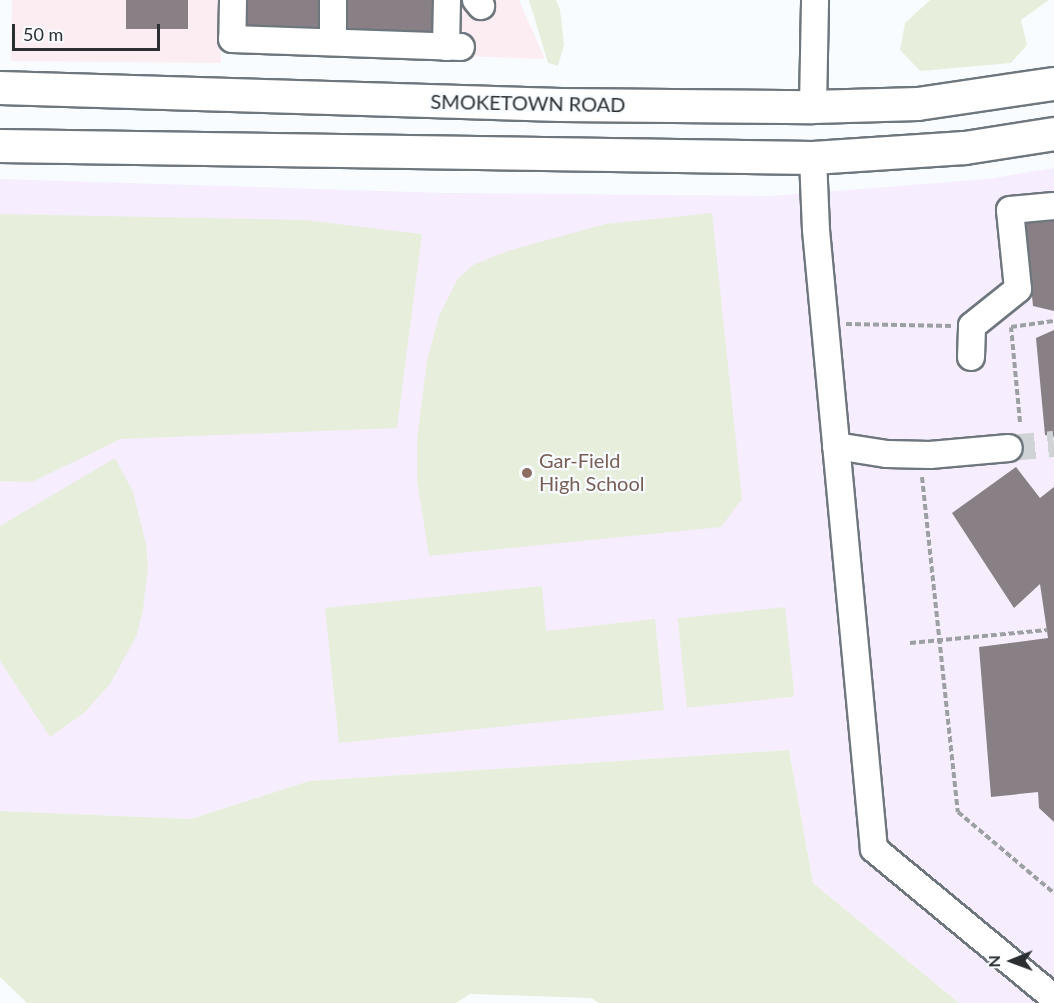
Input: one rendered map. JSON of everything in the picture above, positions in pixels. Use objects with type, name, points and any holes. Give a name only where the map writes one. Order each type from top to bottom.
[{"type":"main road","name":"SMOKETOWN ROAD","points":[[0,88],[561,105],[813,107],[918,104],[1054,84]]},
{"type":"main road","points":[[813,107],[813,158]]},
{"type":"main road","points":[[0,146],[813,158],[965,148],[1054,134]]},
{"type":"street","points":[[232,0],[232,39],[454,47],[447,0]]},
{"type":"street","points":[[333,0],[333,42]]},
{"type":"street","points":[[813,107],[814,0]]},
{"type":"street","points":[[813,158],[825,325],[874,849],[1054,998]]},
{"type":"street","points":[[971,357],[972,326],[1018,289],[1010,210],[1054,206]]},
{"type":"street","points":[[836,446],[887,454],[930,455],[1009,448]]},
{"type":"path","points":[[825,325],[1011,327],[1054,321]]},
{"type":"path","points":[[1011,327],[1020,422]]},
{"type":"path","points":[[922,473],[958,812],[1054,893]]},
{"type":"path","points":[[910,643],[1047,630]]},
{"type":"shaded area","points":[[12,0],[519,0],[545,59],[221,48],[221,63],[11,61]]},
{"type":"shaded area","name":"Gar-Field High School","points":[[1054,168],[1054,1003],[959,1003],[813,883],[789,750],[309,781],[191,819],[0,811],[0,179],[445,193],[771,196],[988,179]]},
{"type":"green space","points":[[529,0],[556,0],[560,9],[564,45],[558,66],[548,63]]},
{"type":"green space","points":[[930,0],[1049,0],[1021,20],[1027,45],[1011,63],[920,71],[900,50],[905,23]]},
{"type":"green space","points":[[712,213],[742,499],[721,527],[429,556],[417,480],[417,440],[427,361],[439,316],[457,280],[473,265],[508,251],[605,224]]},
{"type":"green space","points":[[0,214],[304,220],[422,234],[397,428],[121,439],[32,482],[0,481]]},
{"type":"green space","points":[[115,458],[133,492],[146,544],[148,567],[143,610],[137,635],[110,684],[84,713],[50,737],[0,661],[0,526]]},
{"type":"green space","points":[[542,586],[546,631],[655,619],[664,710],[339,743],[325,608]]},
{"type":"green space","points":[[785,607],[794,697],[687,708],[678,618]]},
{"type":"green space","points":[[789,750],[813,883],[959,1003],[599,1003],[591,998],[470,994],[456,1003],[27,1003],[0,977],[0,811],[191,819],[309,781]]},
{"type":"building","points":[[126,0],[188,0],[188,29],[126,29]]},
{"type":"building","points":[[241,0],[320,0],[320,27],[241,27]]},
{"type":"building","points":[[347,0],[438,0],[438,32],[347,32]]},
{"type":"building","points":[[1054,215],[1054,311],[1033,306],[1024,219]]},
{"type":"building","points":[[1054,330],[1054,437],[1045,435],[1036,338]]},
{"type":"building","points":[[1016,467],[1040,498],[1054,487],[1054,822],[1039,808],[1038,792],[991,797],[979,647],[1048,638],[1040,584],[1014,608],[952,513]]},
{"type":"tunnel","points":[[1009,448],[1054,444]]},
{"type":"place","name":"Gar-Field High School","points":[[527,473]]}]
